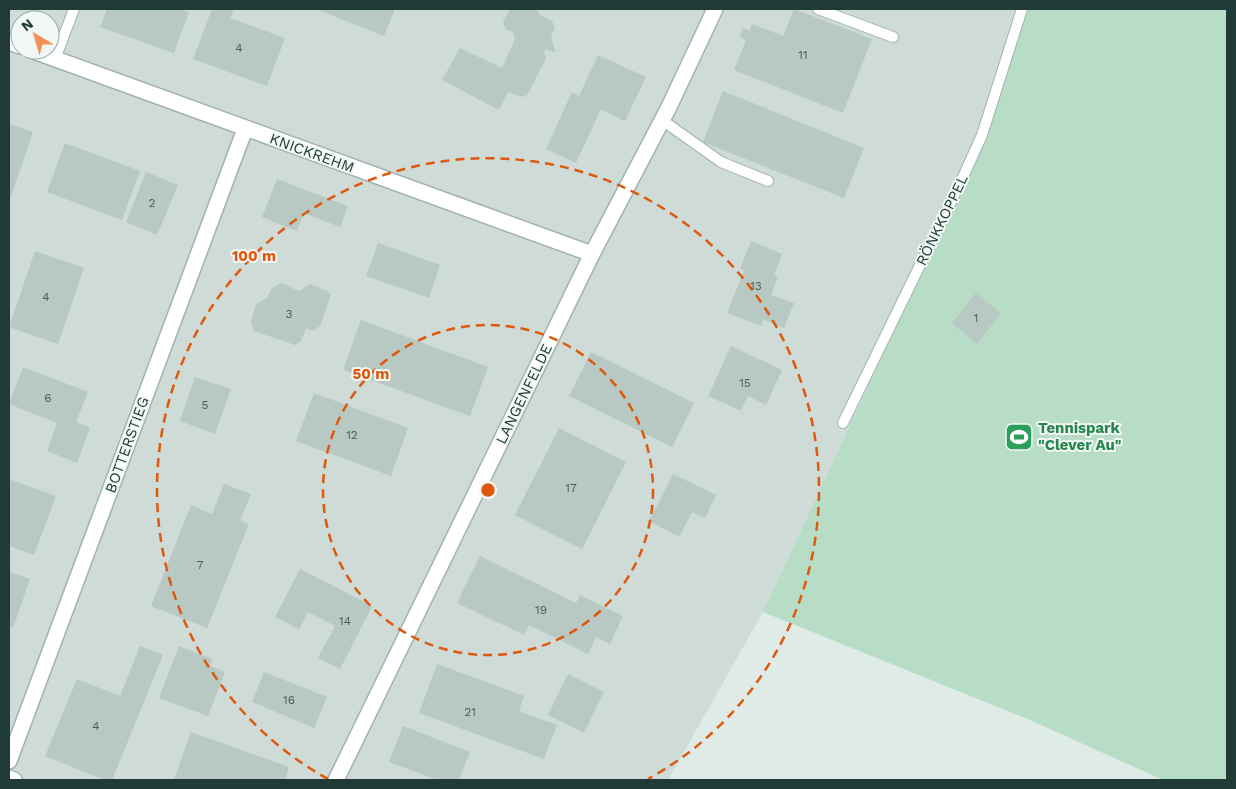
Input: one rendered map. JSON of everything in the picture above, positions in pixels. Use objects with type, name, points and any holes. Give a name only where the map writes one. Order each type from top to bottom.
[{"type":"street","name":"LANGENFELDE","points":[[336,780],[592,254],[662,120],[715,9]]},
{"type":"street","name":"KNICKREHM","points":[[58,60],[592,254]]},
{"type":"street","name":"BOTTERSTIEG","points":[[9,761],[245,129]]},
{"type":"street","points":[[9,778],[14,780]]},
{"type":"lane","points":[[60,46],[74,9]]},
{"type":"lane","points":[[818,9],[893,37]]},
{"type":"lane","name":"RÖNKKOPPEL","points":[[843,423],[982,135],[1022,9]]},
{"type":"lane","points":[[662,120],[721,162],[768,181]]},
{"type":"shaded area","points":[[9,9],[1019,9],[979,149],[763,612],[668,780],[9,780]]},
{"type":"green space","name":"Tennispark \"Clever Au\"","points":[[1019,9],[1227,9],[1227,780],[1163,780],[1030,720],[763,612],[979,149]]},
{"type":"building","points":[[107,9],[180,9],[189,12],[174,53],[100,27]]},
{"type":"building","points":[[212,9],[234,9],[230,18],[285,38],[267,86],[193,59]]},
{"type":"building","points":[[316,9],[395,9],[384,36]]},
{"type":"building","points":[[510,9],[534,9],[540,15],[552,21],[555,27],[551,37],[556,53],[546,49],[544,52],[546,58],[528,94],[523,97],[508,92],[499,110],[442,80],[460,48],[502,68],[515,39],[513,32],[506,29],[503,22]]},
{"type":"building","points":[[794,9],[872,39],[843,113],[734,70],[746,40],[740,37],[743,28],[750,31],[752,24],[783,36]]},
{"type":"building","points":[[598,55],[646,77],[625,121],[601,109],[576,163],[546,149],[572,92],[579,96]]},
{"type":"building","points":[[723,91],[864,148],[844,198],[703,142]]},
{"type":"building","points":[[9,124],[33,132],[9,202]]},
{"type":"building","points":[[65,143],[140,171],[122,220],[47,192]]},
{"type":"building","points":[[146,172],[178,185],[157,235],[126,222]]},
{"type":"building","points":[[277,179],[348,206],[340,227],[304,213],[297,231],[262,217]]},
{"type":"building","points":[[751,241],[782,254],[774,275],[778,277],[771,295],[794,303],[784,328],[764,320],[761,326],[727,313],[744,271],[740,269]]},
{"type":"building","points":[[378,243],[440,265],[429,298],[366,276]]},
{"type":"building","points":[[35,251],[84,268],[58,344],[9,327]]},
{"type":"building","points":[[281,283],[299,291],[310,284],[327,291],[331,295],[320,326],[312,331],[306,328],[301,341],[295,345],[254,331],[251,323],[256,304],[267,298],[272,288]]},
{"type":"building","points":[[976,293],[1001,313],[977,344],[952,323]]},
{"type":"building","points":[[361,320],[488,367],[470,416],[343,370]]},
{"type":"building","points":[[731,346],[782,370],[766,405],[748,396],[741,411],[708,396]]},
{"type":"building","points":[[591,352],[694,403],[672,447],[569,396]]},
{"type":"building","points":[[23,367],[88,392],[76,422],[90,428],[77,463],[47,451],[57,423],[9,404]]},
{"type":"building","points":[[195,377],[231,389],[215,434],[180,421]]},
{"type":"building","points":[[314,393],[408,428],[391,476],[296,441]]},
{"type":"building","points":[[559,428],[626,462],[582,549],[515,515]]},
{"type":"building","points":[[673,474],[716,495],[705,518],[692,512],[679,537],[649,521]]},
{"type":"building","points":[[9,479],[56,496],[34,555],[9,546]]},
{"type":"building","points":[[224,484],[251,494],[240,520],[249,524],[207,628],[151,606],[191,505],[212,514]]},
{"type":"building","points":[[480,556],[576,603],[580,595],[623,616],[610,644],[596,637],[588,654],[529,625],[524,635],[457,603]]},
{"type":"building","points":[[300,569],[372,606],[340,669],[318,658],[335,626],[308,612],[299,629],[275,617]]},
{"type":"building","points":[[9,572],[30,579],[13,628],[9,626]]},
{"type":"building","points":[[140,646],[163,655],[112,780],[105,780],[45,756],[77,679],[120,696]]},
{"type":"building","points":[[179,646],[212,659],[210,666],[225,672],[208,716],[159,698]]},
{"type":"building","points":[[437,664],[524,696],[519,711],[557,725],[544,759],[419,713]]},
{"type":"building","points":[[264,672],[327,697],[314,728],[252,702]]},
{"type":"building","points":[[568,674],[604,692],[584,733],[548,715]]},
{"type":"building","points":[[403,726],[470,752],[459,780],[438,780],[389,762]]},
{"type":"building","points":[[191,732],[289,767],[285,780],[174,780]]},
{"type":"place","name":"Tennispark \"Clever Au\"","points":[[1019,437]]}]
